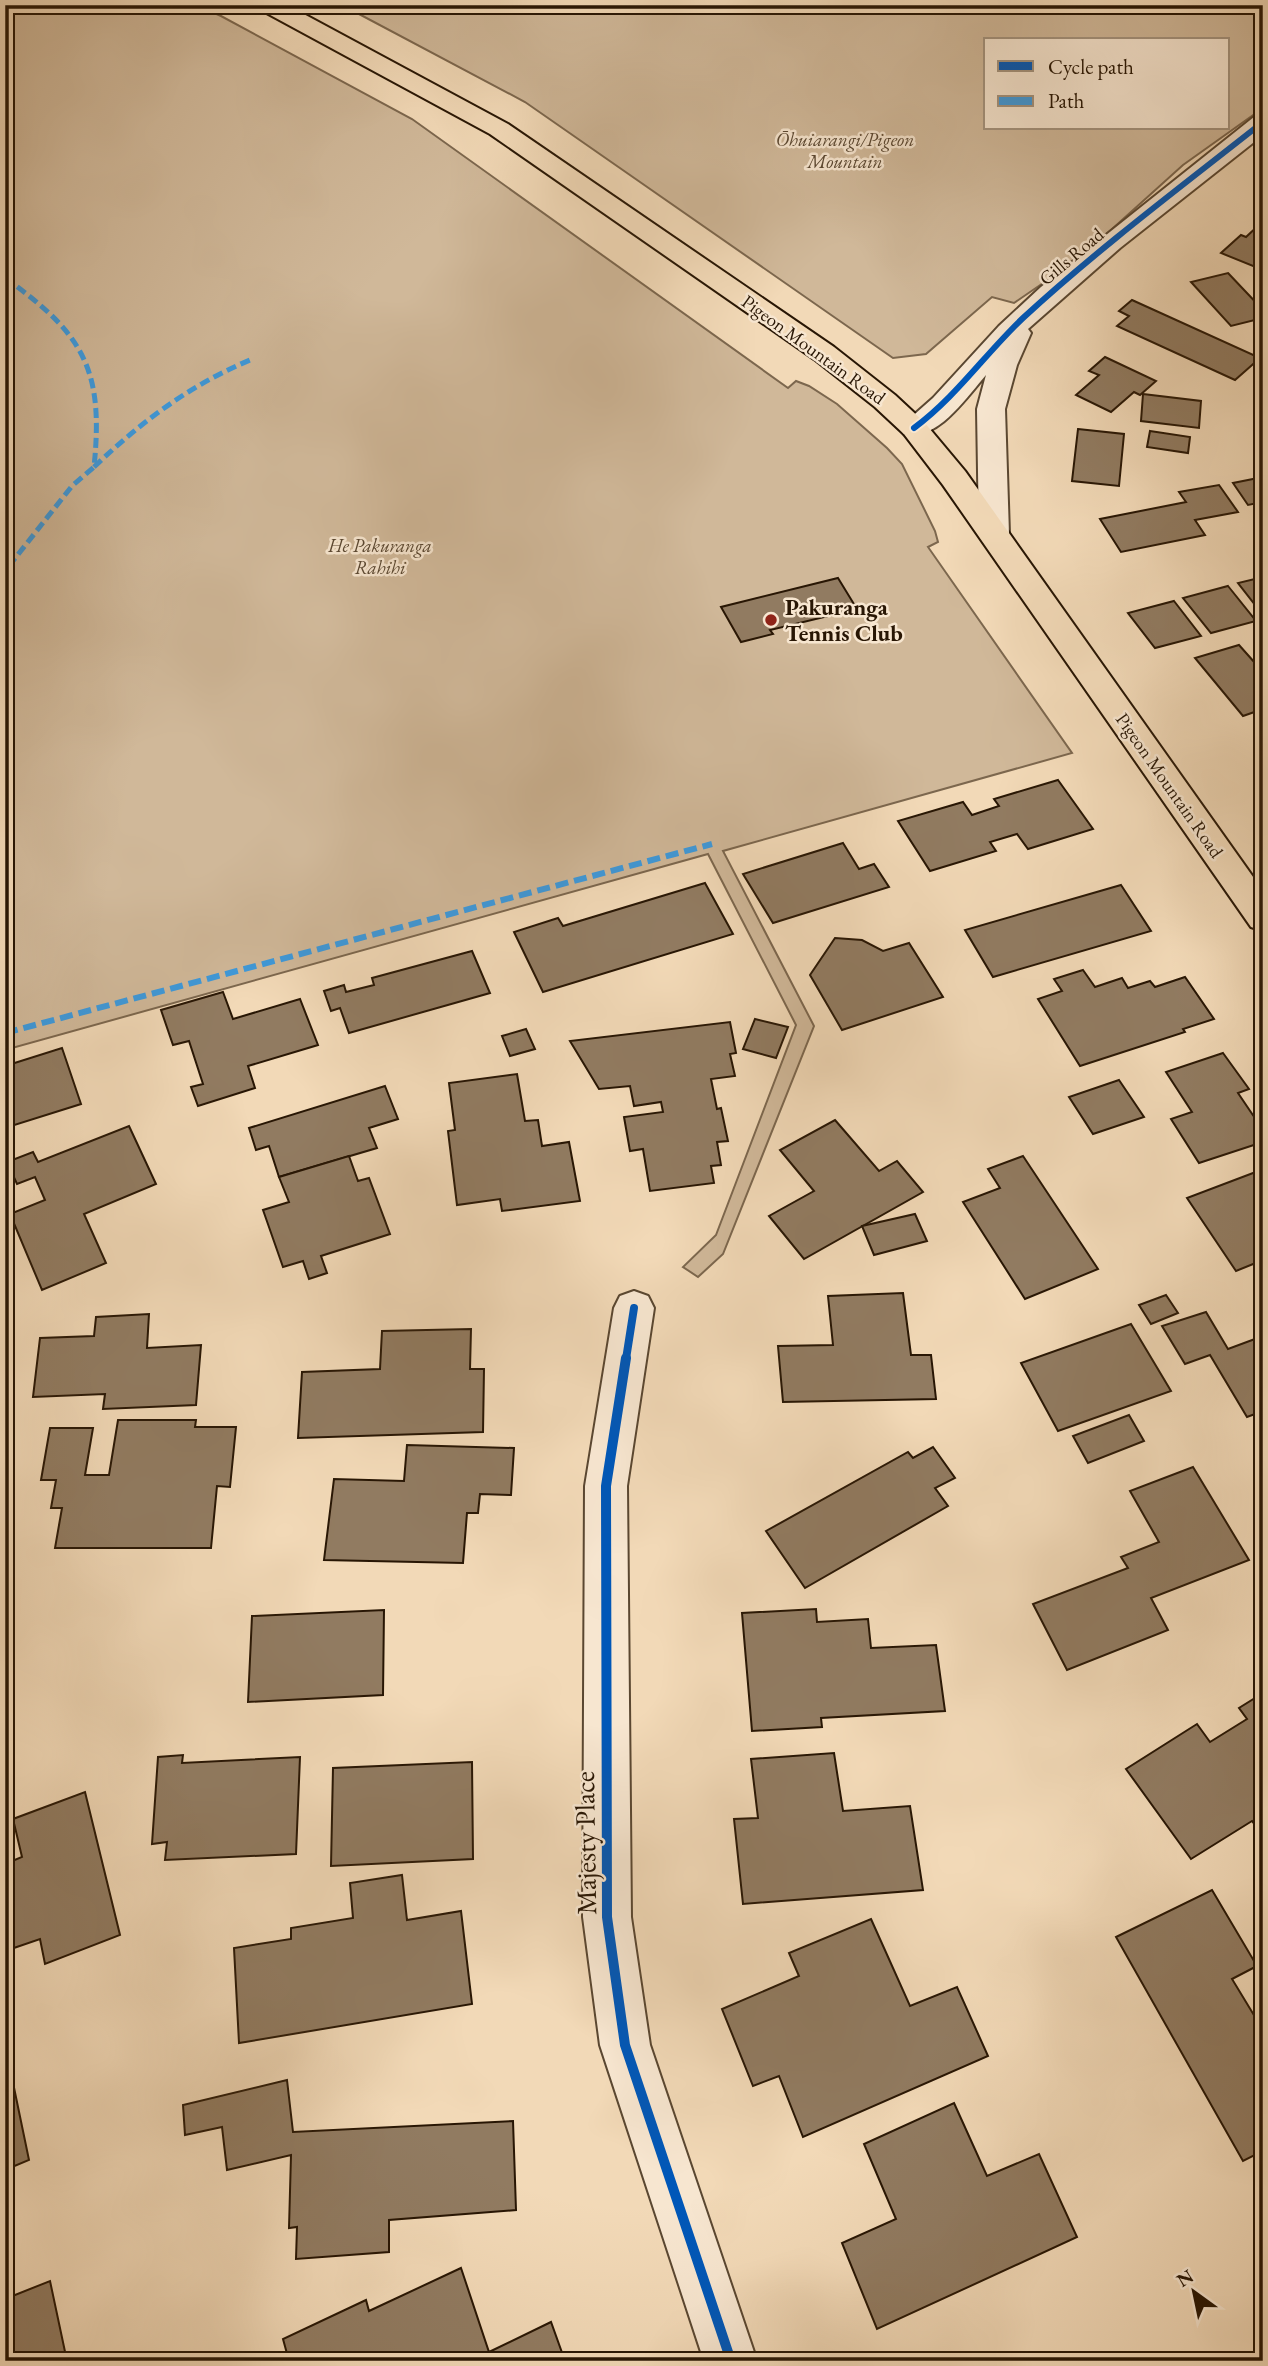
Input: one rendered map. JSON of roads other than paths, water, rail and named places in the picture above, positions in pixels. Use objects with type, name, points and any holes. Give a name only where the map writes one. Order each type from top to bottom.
[{"type":"main road","name":"Pigeon Mountain Road","points":[[269,5],[499,129],[837,362],[885,401],[914,429],[954,478],[1263,918]]},
{"type":"street","name":"Gills Road","points":[[914,429],[936,414],[1023,318],[1263,122]]},
{"type":"street","points":[[994,534],[991,410],[1003,365],[1023,318]]},
{"type":"street","name":"Majesty Place","points":[[634,1308],[606,1486],[607,1917],[625,2045],[731,2361]]},
{"type":"place","name":"Pakuranga Tennis Club","points":[[771,620]]},
{"type":"park label","name":"Ōhuiarangi/Pigeon Mountain","points":[[845,150]]},
{"type":"park label","name":"He Pakuranga Rahihi","points":[[380,556]]}]
